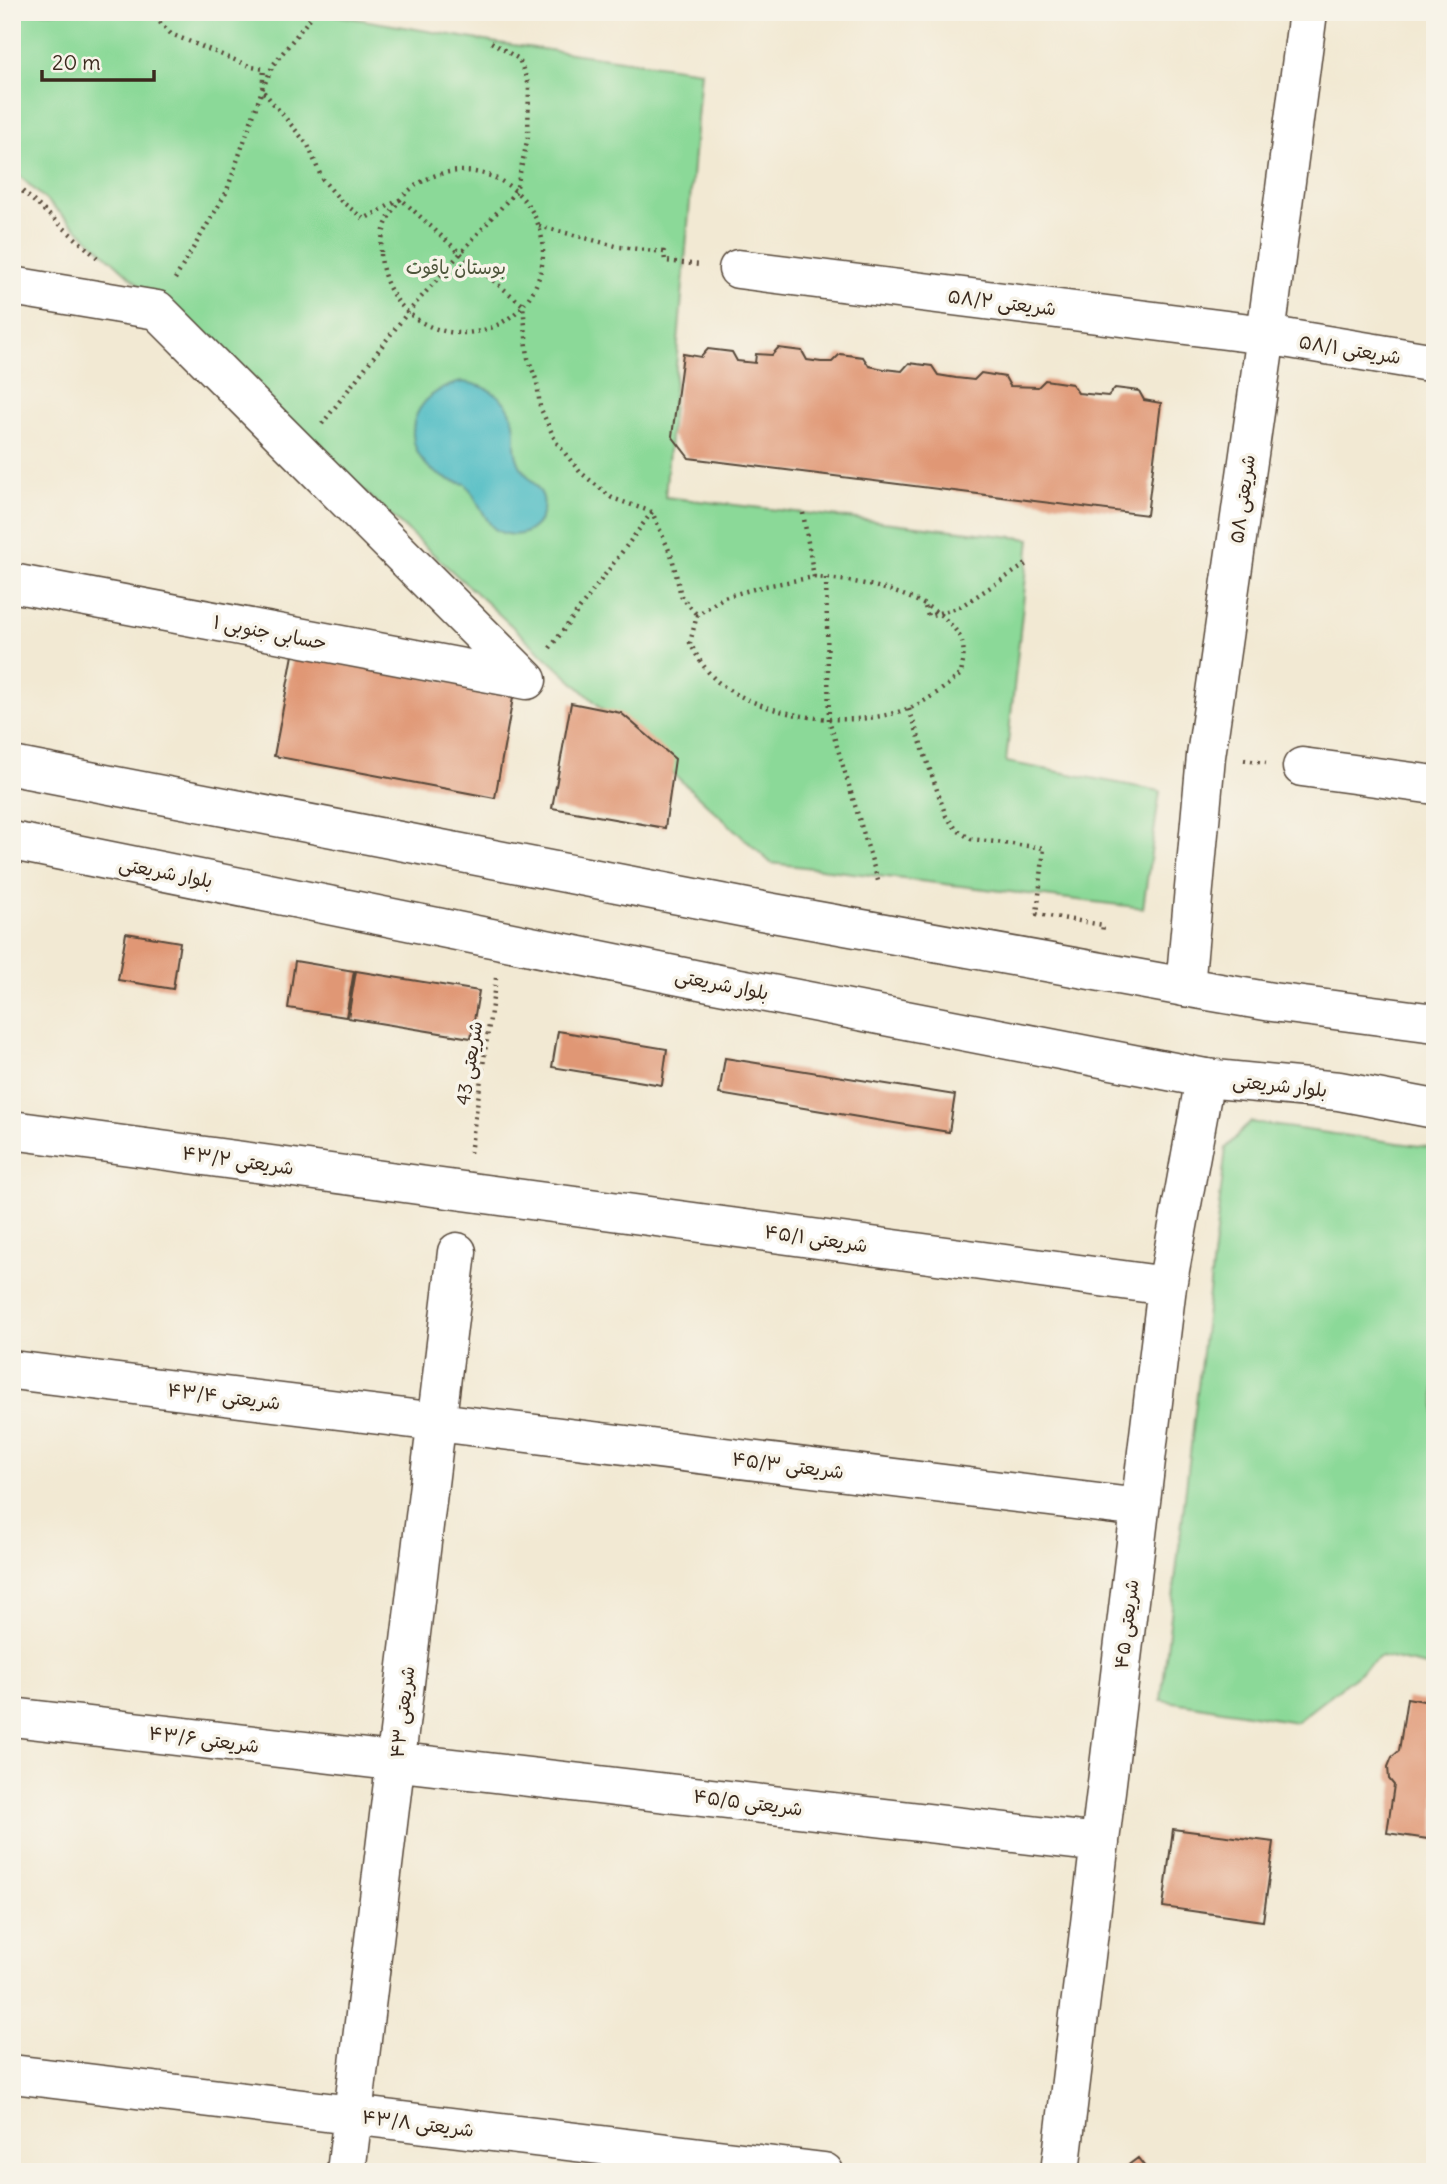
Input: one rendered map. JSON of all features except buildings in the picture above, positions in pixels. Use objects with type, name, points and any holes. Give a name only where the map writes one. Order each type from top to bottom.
[{"type":"street","name":"شریعتی ۵۸","points":[[1185,987],[1206,756],[1266,335],[1308,12]]},
{"type":"street","name":"شریعتی ۵۸/۲","points":[[738,269],[1266,335]]},
{"type":"street","points":[[12,286],[157,310],[527,680]]},
{"type":"street","name":"شریعتی ۵۸/۱","points":[[1266,335],[1435,363]]},
{"type":"street","name":"حسابی جنوبی ۱","points":[[12,583],[527,680]]},
{"type":"street","points":[[12,766],[762,911],[1272,1002],[1435,1023]]},
{"type":"street","points":[[1302,767],[1435,785]]},
{"type":"street","name":"بلوار شریعتی","points":[[12,841],[1205,1078],[1339,1091],[1435,1109]]},
{"type":"street","name":"شریعتی ۴۵","points":[[1060,2172],[1167,1286],[1205,1078]]},
{"type":"street","name":"شریعتی ۴۳/۲","points":[[12,1130],[464,1191]]},
{"type":"street","name":"شریعتی ۴۵/۱","points":[[464,1191],[1167,1286]]},
{"type":"street","name":"شریعتی ۴۳","points":[[346,2172],[457,1252]]},
{"type":"street","name":"شریعتی ۴۳/۴","points":[[12,1370],[436,1423]]},
{"type":"street","name":"شریعتی ۴۵/۳","points":[[436,1423],[1140,1508]]},
{"type":"street","name":"شریعتی ۴۳/۶","points":[[12,1717],[396,1761]]},
{"type":"street","name":"شریعتی ۴۵/۵","points":[[396,1761],[1100,1843]]},
{"type":"street","name":"شریعتی ۴۳/۸","points":[[12,2074],[824,2172]]},
{"type":"path","points":[[150,12],[171,34],[252,67],[264,69],[262,90],[308,145],[322,179],[348,207],[364,219],[401,199]]},
{"type":"path","points":[[157,310],[226,193],[273,65],[315,12]]},
{"type":"path","points":[[300,453],[408,312],[516,191],[528,137],[529,85],[519,59],[491,42]]},
{"type":"path","points":[[457,171],[478,172],[498,179],[516,191],[539,226],[543,246],[542,268],[535,288],[523,305],[507,319],[488,328],[468,332],[446,331],[426,325],[408,312],[394,297],[385,278],[381,257],[382,236],[389,216],[401,199],[417,184],[436,175],[457,171]]},
{"type":"path","points":[[12,182],[105,264]]},
{"type":"path","points":[[401,199],[523,305],[528,358],[537,382],[540,407],[556,442],[580,472],[612,498],[652,512],[672,557],[681,596],[697,615]]},
{"type":"path","points":[[539,226],[620,247],[664,252],[665,261],[738,269]]},
{"type":"path","points":[[527,680],[652,512]]},
{"type":"path","points":[[803,513],[814,578]]},
{"type":"path","points":[[925,606],[928,616],[958,608],[1028,563]]},
{"type":"path","points":[[814,578],[844,579],[902,595],[942,615],[960,638],[964,657],[961,674],[909,709],[874,718],[829,720],[791,713],[757,702],[726,687],[703,666],[690,643],[697,615],[724,597],[765,586],[814,578]]},
{"type":"path","points":[[826,578],[829,720],[878,884]]},
{"type":"path","points":[[909,709],[946,817],[957,830],[971,839],[1044,848],[1037,914],[1103,925],[1101,937]]},
{"type":"path","points":[[1206,756],[1302,767]]},
{"type":"path","name":"شریعتی 43","points":[[464,1191],[502,940]]},
{"type":"green space","name":"بوستان یاقوت","points":[[12,12],[317,12],[491,42],[701,71],[665,497],[1030,539],[1006,762],[1160,791],[1143,908],[771,863],[12,169]]},
{"type":"green space","points":[[1250,1122],[1435,1148],[1435,1668],[1381,1656],[1296,1722],[1161,1700],[1226,1148]]},
{"type":"water","points":[[462,382],[482,387],[499,396],[510,412],[514,421],[517,459],[543,498],[541,517],[529,531],[516,535],[497,530],[488,521],[466,484],[444,477],[427,466],[417,451],[413,434],[415,418],[424,402],[440,390]]}]
